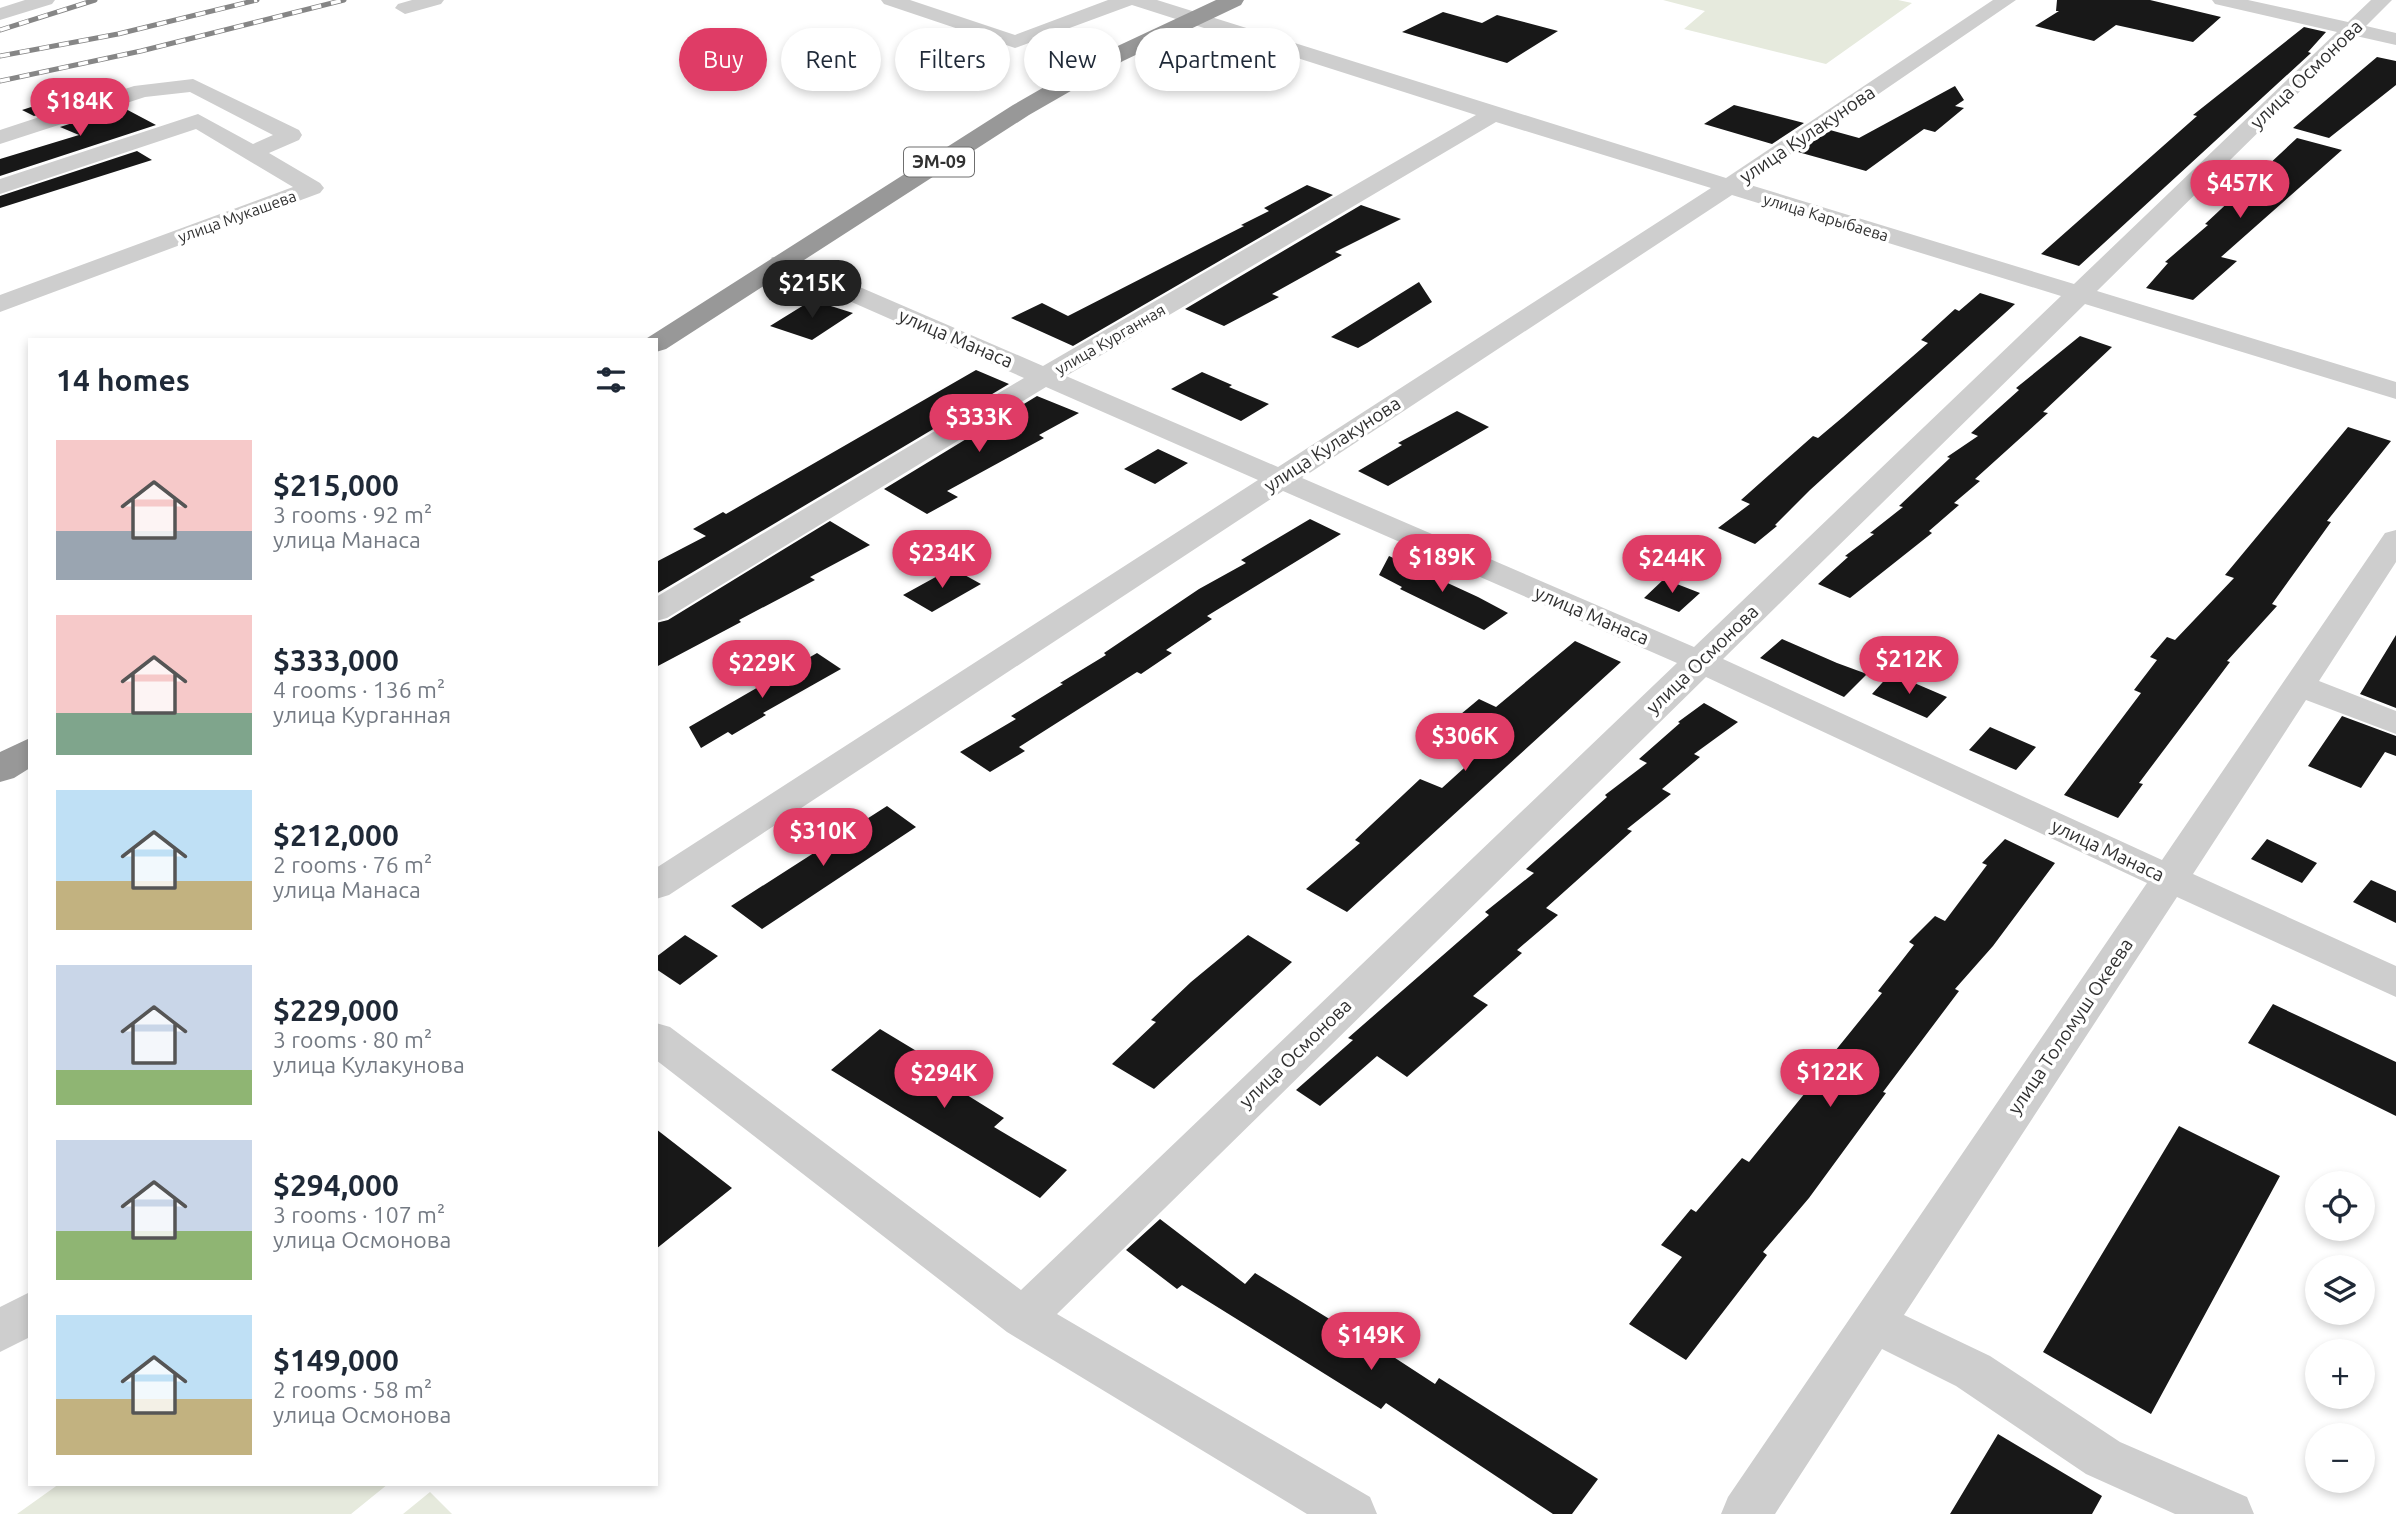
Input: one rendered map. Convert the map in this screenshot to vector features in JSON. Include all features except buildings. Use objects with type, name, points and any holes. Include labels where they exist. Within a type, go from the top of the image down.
[{"type":"highway","name":"ЭМ-09","points":[[658,342],[1021,110],[1115,56],[1233,0]]},
{"type":"street","points":[[0,14],[45,0]]},
{"type":"street","points":[[405,8],[434,0]]},
{"type":"street","points":[[891,0],[1015,41],[1126,0]]},
{"type":"street","name":"улица Карыбаева","points":[[1137,0],[1728,187],[2396,391]]},
{"type":"street","name":"улица Кулакунова","points":[[658,885],[1728,187],[2006,0]]},
{"type":"street","points":[[2222,0],[2396,39]]},
{"type":"street","name":"улица Осмонова","points":[[1023,1318],[2382,0]]},
{"type":"street","points":[[0,137],[142,91],[193,85],[290,135],[252,153]]},
{"type":"street","name":"улица Курганная","points":[[658,610],[1044,377],[1494,114]]},
{"type":"street","name":"улица Мукашева","points":[[0,187],[198,121],[312,188],[0,304]]},
{"type":"street","name":"улица Манаса","points":[[781,262],[1699,662],[2396,983]]},
{"type":"street","name":"улица Толомуш Океева","points":[[1746,1514],[2396,540]]},
{"type":"street","points":[[2299,685],[2396,723]]},
{"type":"street","points":[[658,1040],[1023,1318],[1352,1514]]},
{"type":"street","points":[[0,1332],[28,1313]]},
{"type":"street","points":[[1872,1322],[1973,1371],[2103,1458],[2229,1514]]},
{"type":"shaded area","points":[[1663,0],[1898,0],[1912,3],[1826,64],[1684,29],[1705,11]]},
{"type":"shaded area","points":[[56,1486],[386,1486],[351,1514],[17,1514]]},
{"type":"shaded area","points":[[430,1492],[452,1514],[403,1514]]},
{"type":"railway","points":[[0,30],[95,0]]},
{"type":"railway","points":[[0,56],[118,34],[257,0]]},
{"type":"railway","points":[[0,81],[141,51],[344,0]]}]
